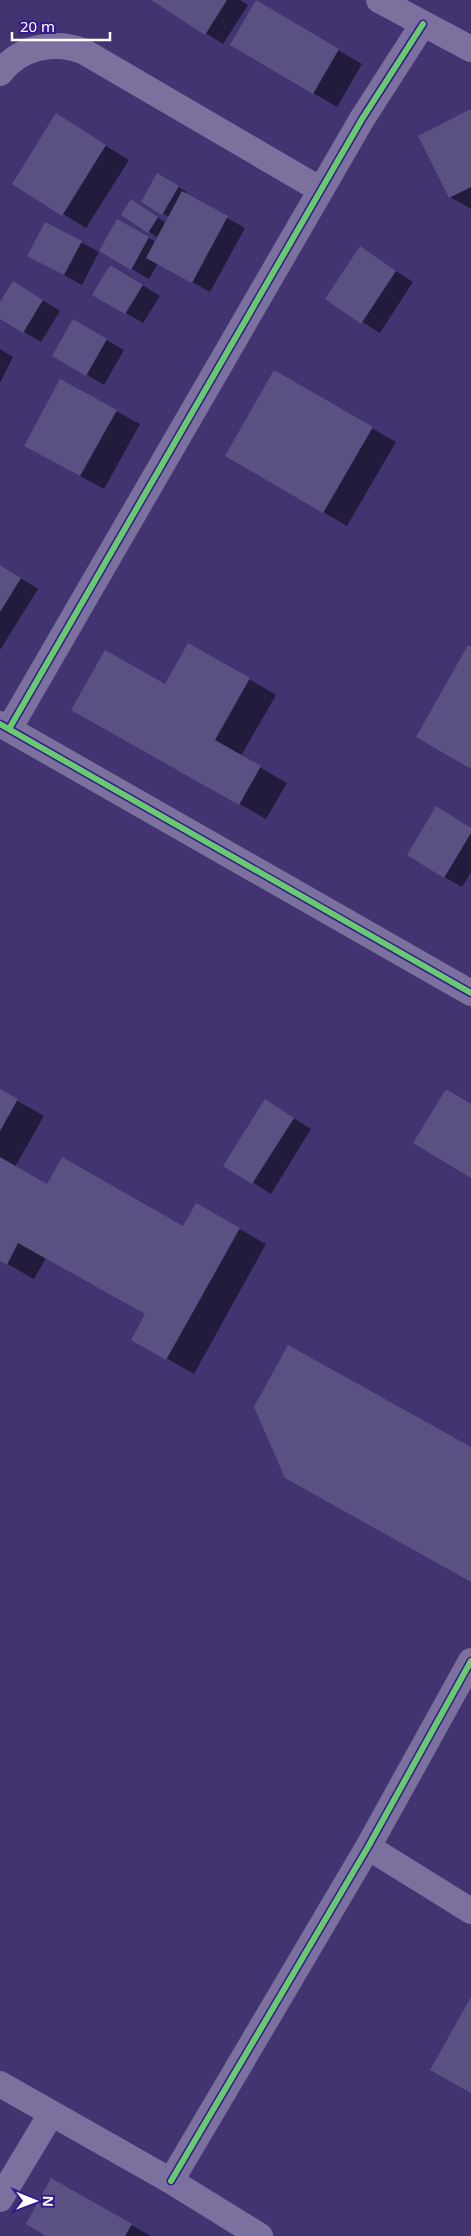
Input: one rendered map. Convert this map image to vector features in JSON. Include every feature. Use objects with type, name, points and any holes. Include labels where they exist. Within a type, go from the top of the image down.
[{"type":"street","points":[[379,0],[471,49]]},
{"type":"street","points":[[423,24],[362,119],[5,727],[471,992]]},
{"type":"street","points":[[0,73],[20,54],[32,50],[59,45],[83,51],[321,190]]},
{"type":"street","points":[[172,2181],[368,1847],[471,1661]]},
{"type":"street","points":[[368,1847],[471,1911]]},
{"type":"street","points":[[0,2084],[172,2181],[260,2236]]},
{"type":"street","points":[[0,2199],[51,2114]]},
{"type":"building","points":[[151,0],[227,0],[205,35]]},
{"type":"building","points":[[256,0],[339,49],[313,94],[230,45]]},
{"type":"building","points":[[471,109],[471,187],[449,198],[418,136]]},
{"type":"building","points":[[56,113],[106,145],[62,216],[12,184]]},
{"type":"building","points":[[157,173],[179,186],[162,215],[141,202]]},
{"type":"building","points":[[182,191],[228,216],[192,283],[146,258]]},
{"type":"building","points":[[131,199],[158,217],[148,233],[121,215]]},
{"type":"building","points":[[117,219],[149,237],[131,270],[99,251]]},
{"type":"building","points":[[45,222],[82,241],[64,275],[27,256]]},
{"type":"building","points":[[360,246],[396,271],[361,324],[325,299]]},
{"type":"building","points":[[110,265],[143,285],[125,314],[92,295]]},
{"type":"building","points":[[13,281],[43,300],[23,333],[0,319],[0,302]]},
{"type":"building","points":[[73,319],[107,339],[86,376],[52,356]]},
{"type":"building","points":[[274,370],[373,427],[323,513],[225,456]]},
{"type":"building","points":[[60,379],[117,410],[80,476],[24,446]]},
{"type":"building","points":[[0,565],[21,578],[0,612]]},
{"type":"building","points":[[188,643],[250,678],[215,740],[261,766],[239,805],[71,710],[105,650],[165,684]]},
{"type":"building","points":[[468,645],[471,647],[471,769],[416,737]]},
{"type":"building","points":[[436,806],[471,828],[471,833],[444,878],[407,855]]},
{"type":"building","points":[[0,1089],[18,1099],[0,1131]]},
{"type":"building","points":[[446,1089],[471,1104],[471,1178],[413,1143]]},
{"type":"building","points":[[265,1099],[294,1118],[252,1184],[223,1166]]},
{"type":"building","points":[[0,1157],[47,1184],[62,1157],[183,1226],[196,1203],[240,1228],[166,1360],[131,1340],[145,1314],[18,1243],[7,1265],[0,1261]]},
{"type":"building","points":[[288,1345],[471,1447],[471,1582],[285,1478],[254,1407]]},
{"type":"building","points":[[471,1997],[471,2093],[430,2070]]},
{"type":"building","points":[[51,2178],[132,2224],[125,2236],[46,2236],[26,2224]]},
{"type":"cycle path","points":[[9,729],[362,119],[423,24]]},
{"type":"cycle path","points":[[0,724],[471,993]]},
{"type":"cycle path","points":[[171,2181],[368,1847],[471,1661]]}]
